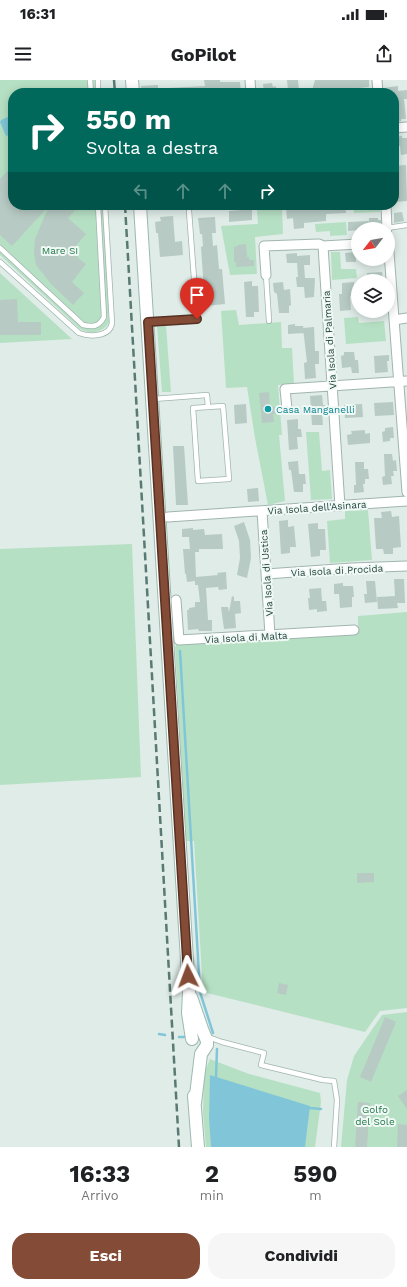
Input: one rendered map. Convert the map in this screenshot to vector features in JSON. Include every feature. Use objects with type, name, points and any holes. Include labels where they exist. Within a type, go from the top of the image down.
[{"type":"street","points":[[140,210],[189,992],[188,1013],[192,1042],[192,1067],[198,1147]]},
{"type":"street","points":[[386,210],[387,222]]},
{"type":"street","points":[[266,275],[264,246],[351,244]]},
{"type":"street","name":"Via Isola di Palmaria","points":[[323,246],[340,506]]},
{"type":"street","points":[[390,266],[394,320],[403,381],[407,492]]},
{"type":"street","points":[[394,320],[407,318]]},
{"type":"street","points":[[287,408],[285,389],[403,381]]},
{"type":"street","name":"Via Isola dell'Asinara","points":[[168,517],[407,501]]},
{"type":"street","name":"Via Isola di Ustica","points":[[262,511],[270,635]]},
{"type":"street","name":"Via Isola di Procida","points":[[266,574],[407,566]]},
{"type":"street","name":"Via Isola di Malta","points":[[176,600],[179,640],[354,630]]},
{"type":"street","points":[[189,992],[205,1043],[201,1054],[195,1103]]},
{"type":"street","points":[[192,1042],[197,1049],[205,1043]]},
{"type":"lane","points":[[0,248],[83,325],[99,325],[104,317],[98,210]]},
{"type":"lane","points":[[0,262],[79,333],[90,335],[106,333],[111,328],[112,323],[105,210]]},
{"type":"lane","points":[[148,322],[197,319],[189,211]]},
{"type":"lane","points":[[395,227],[407,225]]},
{"type":"lane","points":[[266,275],[269,320]]},
{"type":"lane","points":[[153,400],[207,396],[208,407]]},
{"type":"lane","points":[[223,406],[229,479],[198,481],[193,408],[208,407],[223,406]]},
{"type":"lane","points":[[205,1043],[222,1042]]},
{"type":"lane","points":[[205,1043],[222,1042],[264,1053],[261,1065],[323,1080],[334,1081],[337,1100],[334,1147]]},
{"type":"green space","name":"Mare SI","points":[[0,80],[95,80],[96,88],[8,88],[8,210],[103,210],[109,322],[104,328],[97,332],[88,332],[80,329],[0,255]]},
{"type":"green space","points":[[257,210],[282,210],[283,234],[255,237],[257,274],[230,275],[221,226],[258,224]]},
{"type":"green space","points":[[354,210],[380,210],[380,212],[354,213]]},
{"type":"green space","points":[[346,222],[347,235],[330,236],[330,231],[316,232],[315,224]]},
{"type":"green space","points":[[331,252],[340,252],[341,269],[356,269],[357,274],[351,274],[351,278],[332,280]]},
{"type":"green space","points":[[0,273],[72,339],[0,343]]},
{"type":"green space","points":[[236,310],[239,325],[281,322],[282,348],[292,348],[294,384],[278,385],[282,435],[279,435],[285,501],[268,505],[247,387],[226,388],[221,311]]},
{"type":"green space","points":[[344,318],[358,318],[359,323],[384,321],[386,341],[346,344]]},
{"type":"green space","points":[[166,326],[171,392],[162,392],[157,327]]},
{"type":"green space","points":[[306,432],[319,432],[322,471],[330,470],[332,499],[311,500]]},
{"type":"green space","points":[[368,510],[372,560],[330,563],[327,521],[345,519],[345,511]]},
{"type":"green space","points":[[132,544],[141,777],[0,785],[0,549]]},
{"type":"green space","points":[[407,612],[407,1008],[380,1011],[365,1032],[203,992],[194,841],[186,841],[175,647],[177,644],[358,633],[358,616]]},
{"type":"green space","name":"Golfo del Sole","points":[[407,1012],[407,1147],[341,1147],[347,1080],[354,1056],[382,1015]]},
{"type":"green space","points":[[210,1059],[249,1074],[320,1093],[321,1102],[315,1147],[206,1147],[203,1113],[204,1074]]},
{"type":"water","points":[[8,117],[8,135],[6,136],[0,122]]},
{"type":"water","points":[[210,1075],[310,1106],[305,1147],[211,1147],[209,1119]]},
{"type":"building","points":[[204,80],[220,80],[220,82],[240,82],[241,88],[168,88],[205,86]]},
{"type":"building","points":[[287,80],[298,80],[299,88],[288,88]]},
{"type":"building","points":[[315,80],[369,80],[369,87],[313,88]]},
{"type":"building","points":[[272,83],[273,87],[276,86],[276,88],[263,88],[263,84]]},
{"type":"building","points":[[158,85],[158,88],[141,88],[141,86]]},
{"type":"building","points":[[398,86],[398,88],[384,88]]},
{"type":"building","points":[[407,90],[407,99],[404,99],[406,119],[401,119],[401,121],[399,121],[399,91]]},
{"type":"building","points":[[399,136],[407,138],[407,154],[401,155]]},
{"type":"building","points":[[406,165],[407,201],[399,202],[399,166]]},
{"type":"building","points":[[8,170],[8,210],[45,210],[12,246],[0,235],[0,179]]},
{"type":"building","points":[[47,210],[75,210],[68,218],[86,234],[75,247],[78,258],[86,264],[72,282],[84,293],[73,305],[51,284],[36,265],[34,252],[35,239]]},
{"type":"building","points":[[252,210],[252,220],[229,222],[229,211]]},
{"type":"building","points":[[286,210],[346,210],[346,213],[326,214],[326,221],[304,223],[304,228],[294,229],[293,218],[287,219]]},
{"type":"building","points":[[402,212],[404,221],[395,223],[394,213]]},
{"type":"building","points":[[173,216],[175,242],[182,241],[183,255],[160,257],[158,233],[156,233],[155,222],[161,221],[160,217]]},
{"type":"building","points":[[215,217],[216,233],[212,233],[213,246],[217,245],[219,269],[222,269],[225,304],[205,306],[201,247],[203,246],[198,218]]},
{"type":"building","points":[[369,218],[378,218],[381,222],[351,222],[351,231],[348,231],[348,222],[369,221]]},
{"type":"building","points":[[246,244],[247,257],[249,257],[249,260],[254,260],[254,266],[236,267],[236,262],[234,262],[234,247]]},
{"type":"building","points":[[351,252],[351,262],[346,262],[345,253]]},
{"type":"building","points":[[297,253],[297,256],[310,255],[310,265],[304,265],[305,278],[315,278],[314,297],[305,298],[304,287],[297,287],[297,263],[287,263],[286,254]]},
{"type":"building","points":[[382,272],[382,274],[367,274]]},
{"type":"building","points":[[252,281],[252,286],[258,286],[259,312],[254,312],[254,317],[246,317],[244,282]]},
{"type":"building","points":[[283,282],[284,290],[290,289],[291,305],[289,306],[289,313],[279,313],[277,294],[274,292],[273,283]]},
{"type":"building","points":[[351,282],[351,310],[340,311],[339,294],[342,294],[342,283]]},
{"type":"building","points":[[17,299],[18,322],[41,322],[41,335],[0,335],[0,300]]},
{"type":"building","points":[[295,324],[295,326],[303,326],[304,333],[288,334],[288,325]]},
{"type":"building","points":[[314,327],[315,351],[319,351],[319,364],[315,364],[316,378],[305,379],[304,363],[307,362],[303,328]]},
{"type":"building","points":[[344,352],[354,352],[355,360],[358,360],[359,373],[352,373],[351,367],[342,368],[341,356],[344,355]]},
{"type":"building","points":[[389,355],[389,361],[387,361],[388,372],[375,373],[374,356]]},
{"type":"building","name":"Casa Manganelli","points":[[269,392],[270,407],[275,407],[276,414],[273,414],[274,422],[262,423],[259,393]]},
{"type":"building","points":[[322,395],[323,405],[325,405],[325,412],[322,412],[323,425],[312,425],[310,396]]},
{"type":"building","points":[[393,402],[394,415],[375,416],[374,403]]},
{"type":"building","points":[[246,404],[247,423],[235,424],[234,405]]},
{"type":"building","points":[[362,404],[363,417],[345,418],[344,405]]},
{"type":"building","points":[[298,419],[298,429],[301,429],[302,437],[297,437],[298,449],[289,450],[287,420]]},
{"type":"building","points":[[393,427],[394,438],[390,438],[390,441],[383,442],[382,432],[385,431],[385,428]]},
{"type":"building","points":[[365,430],[365,434],[370,433],[370,443],[348,445],[347,435],[352,434],[351,431]]},
{"type":"building","points":[[173,446],[184,446],[188,505],[176,505]]},
{"type":"building","points":[[384,454],[392,454],[393,461],[396,460],[397,471],[393,471],[394,476],[391,476],[392,484],[383,485],[382,477],[385,476]]},
{"type":"building","points":[[298,461],[299,474],[305,474],[306,484],[303,484],[303,492],[294,492],[291,470],[289,470],[288,462]]},
{"type":"building","points":[[355,462],[364,462],[364,469],[368,469],[369,479],[365,479],[365,484],[363,484],[364,492],[354,493],[354,485],[356,485]]},
{"type":"building","points":[[258,488],[259,501],[248,502],[247,489]]},
{"type":"building","points":[[391,511],[392,517],[399,516],[401,547],[393,548],[393,554],[384,554],[383,549],[376,549],[374,518],[382,518],[381,512]]},
{"type":"building","points":[[288,520],[288,527],[294,526],[296,547],[290,547],[290,553],[281,554],[279,521]]},
{"type":"building","points":[[244,522],[250,540],[251,558],[247,578],[237,575],[240,558],[239,541],[234,526]]},
{"type":"building","points":[[318,523],[318,529],[325,529],[326,550],[320,550],[320,556],[311,557],[308,524]]},
{"type":"building","points":[[193,528],[193,530],[204,529],[205,535],[222,534],[223,549],[199,549],[199,552],[195,552],[196,577],[218,575],[217,573],[226,572],[227,589],[219,590],[218,587],[206,588],[208,620],[212,620],[212,631],[199,631],[198,629],[188,630],[187,610],[195,607],[195,602],[200,602],[198,585],[195,585],[195,581],[187,582],[185,574],[183,549],[190,549],[189,537],[182,537],[182,529]]},
{"type":"building","points":[[394,579],[404,579],[405,603],[397,603],[398,608],[378,609],[377,597],[395,596]]},
{"type":"building","points":[[366,581],[375,581],[377,602],[365,603],[364,594],[367,594]]},
{"type":"building","points":[[343,583],[343,586],[353,586],[354,597],[352,597],[352,607],[340,608],[339,594],[334,594],[334,584]]},
{"type":"building","points":[[321,588],[322,601],[326,601],[327,611],[317,612],[317,609],[309,610],[309,589]]},
{"type":"building","points":[[232,596],[234,597],[234,601],[240,601],[241,613],[235,614],[236,628],[224,629],[221,607],[228,607],[229,612]]},
{"type":"building","points":[[357,873],[374,873],[374,882],[357,883]]},
{"type":"building","points":[[279,983],[288,985],[286,995],[277,993]]},
{"type":"building","points":[[385,1017],[396,1022],[371,1082],[360,1077]]},
{"type":"building","points":[[407,1090],[407,1109],[398,1096]]},
{"type":"building","points":[[358,1102],[370,1103],[367,1147],[356,1147],[355,1145]]},
{"type":"building","points":[[398,1124],[407,1125],[407,1147],[397,1147]]},
{"type":"waterway","points":[[180,651],[200,992],[213,1033]]},
{"type":"waterway","points":[[159,1034],[165,1035]]},
{"type":"waterway","points":[[179,1037],[184,1037]]},
{"type":"waterway","points":[[216,1077],[217,1049]]},
{"type":"waterway","points":[[310,1108],[321,1109]]},
{"type":"railway","points":[[114,80],[115,88]]},
{"type":"railway","points":[[125,210],[179,1147]]},
{"type":"place","name":"Casa Manganelli","points":[[268,409]]},
{"type":"route","points":[[188,976],[148,322],[197,319]]}]
